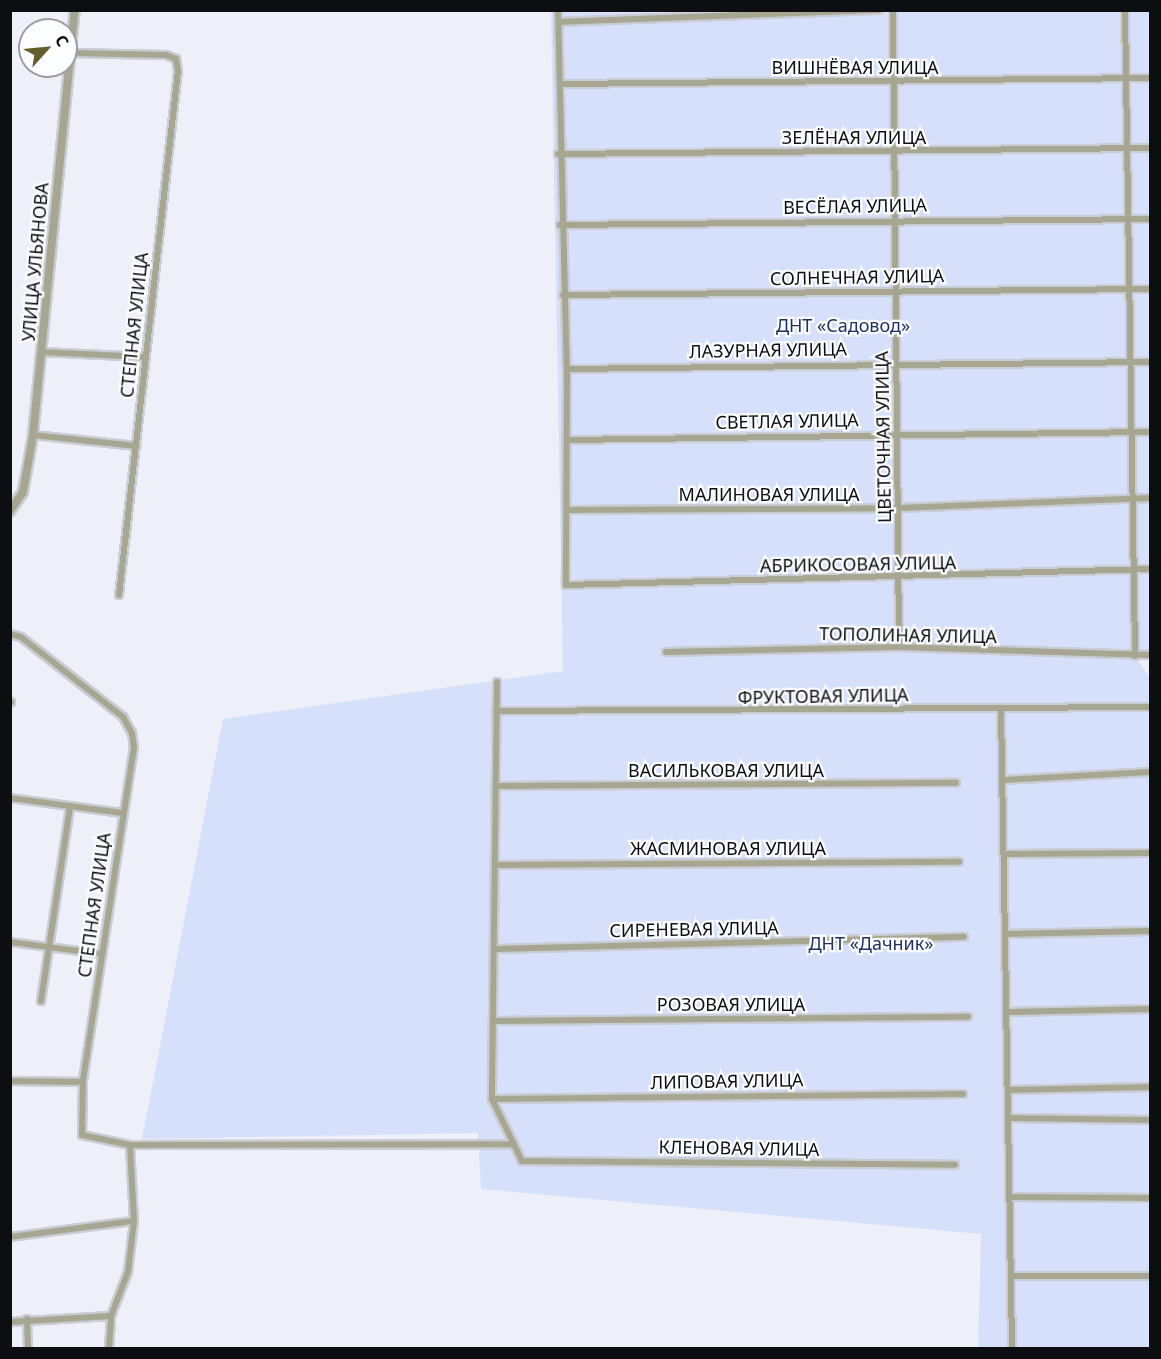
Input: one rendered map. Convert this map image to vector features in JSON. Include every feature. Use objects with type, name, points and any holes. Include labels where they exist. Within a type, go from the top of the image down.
[{"type":"street","points":[[558,10],[560,22],[558,154],[567,369],[567,510]]},
{"type":"street","points":[[560,22],[879,10]]},
{"type":"street","name":"ЦВЕТОЧНАЯ УЛИЦА","points":[[893,10],[899,647]]},
{"type":"street","points":[[1125,10],[1124,80],[1130,289],[1128,362],[1131,570],[1135,656]]},
{"type":"street","name":"СТЕПНАЯ УЛИЦА","points":[[78,53],[166,55],[176,59],[119,595]]},
{"type":"street","name":"УЛИЦА УЛЬЯНОВА","points":[[10,512],[23,492],[33,435],[69,78]]},
{"type":"street","name":"ВИШНЁВАЯ УЛИЦА","points":[[560,84],[1150,78]]},
{"type":"street","name":"ЗЕЛЁНАЯ УЛИЦА","points":[[558,154],[1150,148]]},
{"type":"street","name":"ВЕСЁЛАЯ УЛИЦА","points":[[560,225],[1150,219]]},
{"type":"street","name":"СОЛНЕЧНАЯ УЛИЦА","points":[[563,295],[1150,289]]},
{"type":"street","points":[[41,351],[145,357]]},
{"type":"street","name":"ЛАЗУРНАЯ УЛИЦА","points":[[567,369],[897,363],[1150,362]]},
{"type":"street","name":"СВЕТЛАЯ УЛИЦА","points":[[567,440],[1150,432]]},
{"type":"street","points":[[33,435],[136,447]]},
{"type":"street","name":"МАЛИНОВАЯ УЛИЦА","points":[[567,510],[899,508],[1150,498]]},
{"type":"street","name":"АБРИКОСОВАЯ УЛИЦА","points":[[567,510],[566,585],[900,579],[1150,569]]},
{"type":"street","name":"СТЕПНАЯ УЛИЦА","points":[[10,634],[21,637],[123,717],[132,733],[123,813],[83,1082],[82,1135],[130,1145]]},
{"type":"street","name":"ТОПОЛИНАЯ УЛИЦА","points":[[666,652],[899,647],[1150,655]]},
{"type":"street","points":[[109,1348],[111,1316],[128,1272],[134,1221],[130,1145],[514,1144],[492,1099],[496,949],[497,682]]},
{"type":"street","name":"ФРУКТОВАЯ УЛИЦА","points":[[496,711],[1150,707]]},
{"type":"street","points":[[1002,709],[1012,1348]]},
{"type":"street","points":[[1002,780],[1150,772]]},
{"type":"street","name":"ВАСИЛЬКОВАЯ УЛИЦА","points":[[497,786],[956,783]]},
{"type":"street","points":[[10,798],[123,813]]},
{"type":"street","points":[[41,1001],[70,806]]},
{"type":"street","points":[[1005,854],[1150,853]]},
{"type":"street","name":"ЖАСМИНОВАЯ УЛИЦА","points":[[497,865],[959,862]]},
{"type":"street","points":[[1005,934],[1150,931]]},
{"type":"street","name":"СИРЕНЕВАЯ УЛИЦА","points":[[496,949],[964,937]]},
{"type":"street","points":[[10,942],[50,945],[102,954]]},
{"type":"street","points":[[1008,1012],[1150,1009]]},
{"type":"street","name":"РОЗОВАЯ УЛИЦА","points":[[495,1021],[968,1017]]},
{"type":"street","points":[[10,1081],[83,1082]]},
{"type":"street","points":[[1008,1090],[1150,1087]]},
{"type":"street","name":"ЛИПОВАЯ УЛИЦА","points":[[492,1099],[963,1094]]},
{"type":"street","points":[[1008,1118],[1150,1120]]},
{"type":"street","name":"КЛЕНОВАЯ УЛИЦА","points":[[514,1144],[522,1161],[955,1165]]},
{"type":"street","points":[[1011,1197],[1150,1198]]},
{"type":"street","points":[[10,1237],[134,1221]]},
{"type":"street","points":[[1012,1276],[1150,1276]]},
{"type":"street","points":[[10,1322],[27,1319],[111,1316]]},
{"type":"street","points":[[27,1319],[28,1348]]},
{"type":"green space","points":[[551,11],[1150,11],[1150,656],[1135,656],[1150,678],[1150,1348],[978,1348],[981,1234],[481,1189],[478,1133],[142,1139],[223,719],[563,671]]},
{"type":"park label","name":"ДНТ «Садовод»","points":[[843,325]]},
{"type":"park label","name":"ДНТ «Дачник»","points":[[871,943]]}]
